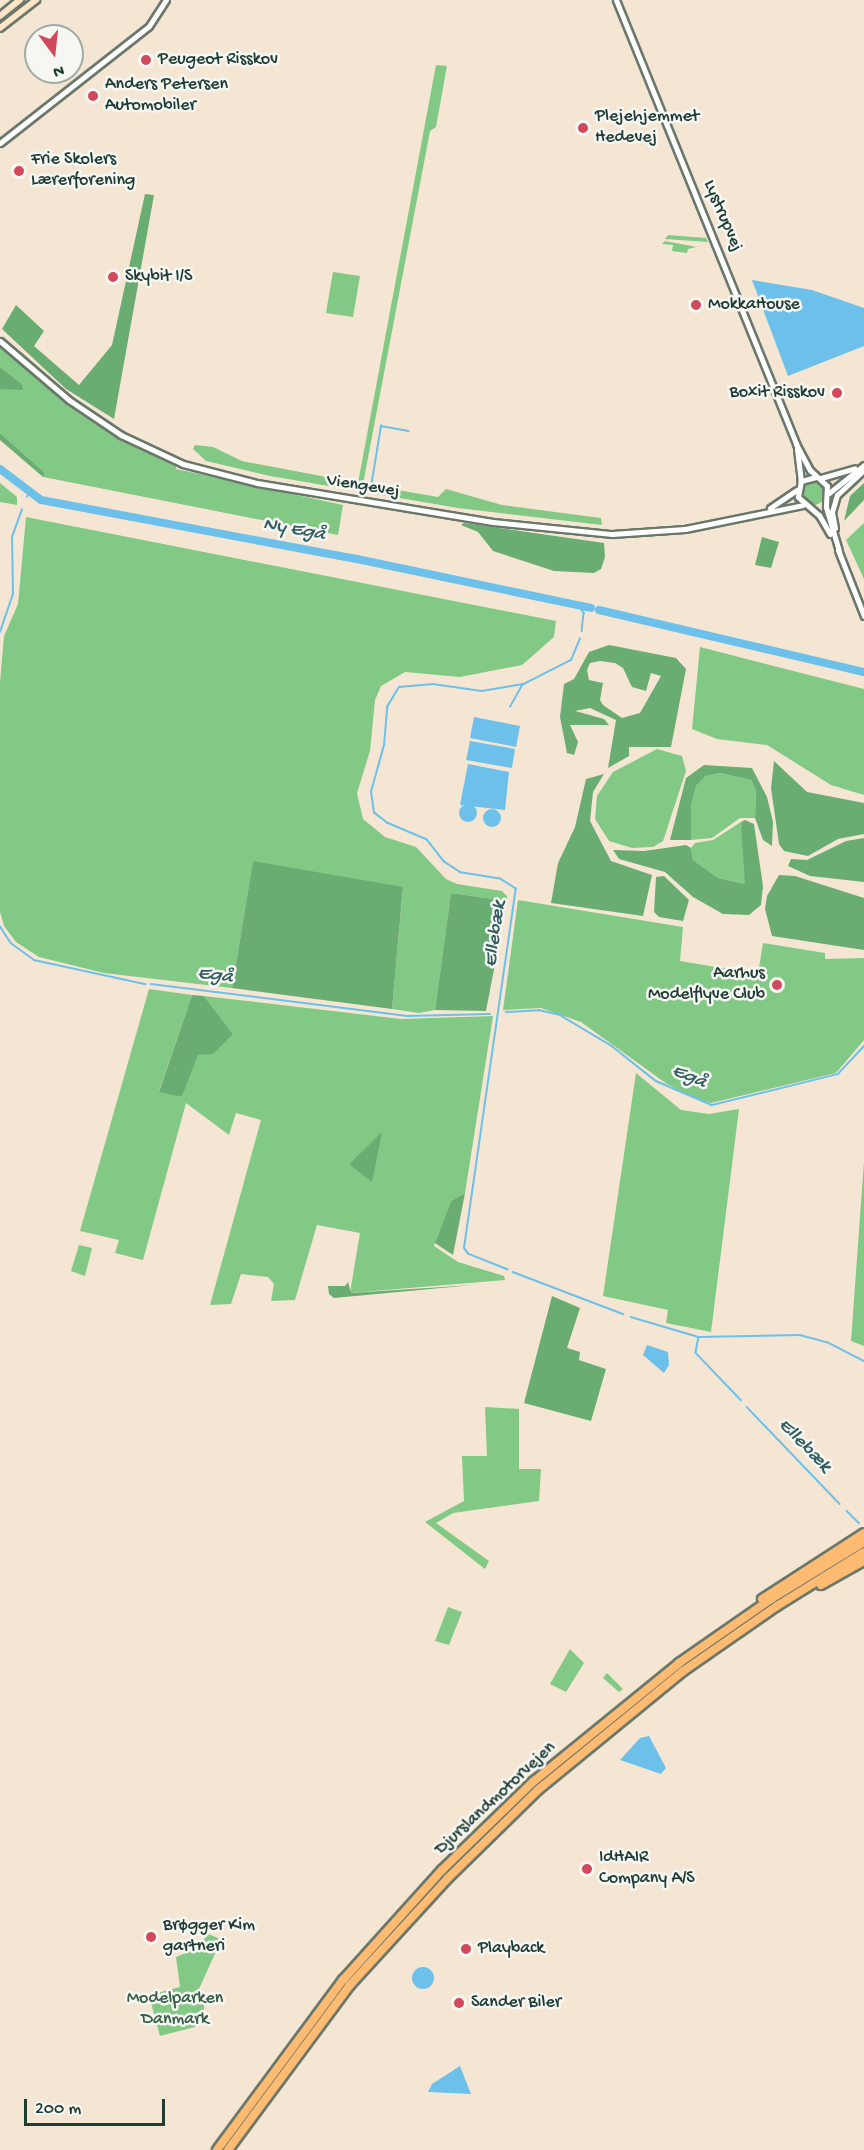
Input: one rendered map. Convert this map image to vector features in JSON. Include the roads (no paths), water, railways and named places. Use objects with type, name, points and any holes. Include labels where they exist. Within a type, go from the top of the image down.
[{"type":"highway","points":[[636,1695],[719,1629],[864,1533]]},
{"type":"highway","name":"Djurslandmotorvejen","points":[[217,2150],[294,2041],[392,1924],[534,1781],[636,1695],[732,1625],[864,1542]]},
{"type":"highway","name":"Djurslandmotorvejen","points":[[228,2150],[350,1986],[448,1878],[596,1740],[721,1644],[864,1552]]},
{"type":"highway","points":[[721,1644],[864,1561]]},
{"type":"main road","points":[[0,16],[20,0]]},
{"type":"main road","points":[[0,28],[36,0]]},
{"type":"street","points":[[0,143],[149,26],[166,0]]},
{"type":"street","name":"Lystrupvej","points":[[616,0],[796,444],[818,477]]},
{"type":"street","name":"Viengevej","points":[[0,341],[69,400],[121,435],[183,464],[257,483],[493,522],[604,533],[685,529],[760,512],[806,506]]},
{"type":"street","name":"Lystrupvej","points":[[796,444],[800,483]]},
{"type":"street","points":[[839,551],[823,520],[806,506],[797,489],[800,483],[864,466]]},
{"type":"street","points":[[806,506],[818,507],[838,483],[864,466]]},
{"type":"street","points":[[837,544],[832,512],[835,498],[843,486],[864,466]]},
{"type":"street","points":[[818,477],[827,497],[839,551],[864,616]]},
{"type":"street","name":"Viengevej","points":[[760,512],[797,489]]},
{"type":"water","points":[[752,280],[812,290],[864,308],[864,346],[788,376]]},
{"type":"water","points":[[474,717],[520,726],[516,747],[470,738]]},
{"type":"water","points":[[470,741],[515,749],[512,768],[466,760]]},
{"type":"water","points":[[468,764],[509,772],[505,810],[460,805]]},
{"type":"water","points":[[468,804],[474,807],[477,813],[474,819],[468,822],[462,819],[459,813],[462,807]]},
{"type":"water","points":[[492,809],[498,812],[501,818],[498,824],[492,827],[486,824],[483,818],[486,812]]},
{"type":"water","points":[[647,1345],[668,1352],[669,1365],[664,1373],[643,1355]]},
{"type":"water","points":[[649,1736],[666,1768],[661,1774],[620,1760],[640,1738]]},
{"type":"water","points":[[423,1967],[431,1970],[434,1978],[431,1986],[423,1989],[415,1986],[412,1978],[415,1970]]},
{"type":"water","points":[[460,2066],[471,2094],[428,2092],[432,2084]]},
{"type":"waterway","points":[[371,487],[381,426],[409,431]]},
{"type":"waterway","name":"Ny Egå","points":[[0,469],[41,500],[357,559],[591,608]]},
{"type":"waterway","name":"Ny Egå","points":[[27,497],[29,493]]},
{"type":"waterway","name":"Egå","points":[[0,632],[13,594],[12,537],[22,510]]},
{"type":"waterway","points":[[579,606],[584,613],[582,631]]},
{"type":"waterway","name":"Egå","points":[[599,610],[864,672]]},
{"type":"waterway","name":"Ellebæk","points":[[508,1270],[468,1254],[464,1248],[516,889],[500,879],[461,873],[444,862],[427,840],[387,823],[374,813],[371,792],[384,745],[387,707],[399,687],[433,684],[482,691],[524,684],[571,660],[580,639]]},
{"type":"waterway","points":[[510,707],[523,684]]},
{"type":"waterway","name":"Egå","points":[[0,926],[11,943],[34,960],[145,984]]},
{"type":"waterway","name":"Egå","points":[[151,984],[407,1016],[490,1014]]},
{"type":"waterway","name":"Egå","points":[[506,1012],[539,1010],[560,1015],[612,1046],[656,1081],[712,1105],[838,1074],[864,1046]]},
{"type":"waterway","name":"Ellebæk","points":[[513,1272],[623,1314]]},
{"type":"waterway","name":"Ellebæk","points":[[631,1317],[699,1337],[696,1353],[741,1400]]},
{"type":"waterway","points":[[699,1337],[800,1335],[827,1342],[864,1361]]},
{"type":"waterway","name":"Ellebæk","points":[[747,1407],[840,1504]]},
{"type":"waterway","points":[[847,1511],[859,1523]]},
{"type":"place","name":"Peugeot Risskov","points":[[146,60]]},
{"type":"place","name":"Anders Petersen Automobiler","points":[[93,96]]},
{"type":"place","name":"Plejehjemmet Hedevej","points":[[583,128]]},
{"type":"place","name":"Frie Skolers Lærerforening","points":[[19,171]]},
{"type":"place","name":"Skybit I/S","points":[[113,277]]},
{"type":"place","name":"MokkaHouse","points":[[696,305]]},
{"type":"place","name":"Boxit Risskov","points":[[837,393]]},
{"type":"place","name":"Aarhus Modelflyve Club","points":[[777,985]]},
{"type":"place","name":"IdHAIR Company A/S","points":[[587,1869]]},
{"type":"place","name":"Brøgger Kim gartneri","points":[[151,1937]]},
{"type":"place","name":"Playback","points":[[466,1949]]},
{"type":"place","name":"Sander Biler","points":[[459,2003]]},
{"type":"park label","name":"Modelparken Danmark","points":[[175,2010]]}]
